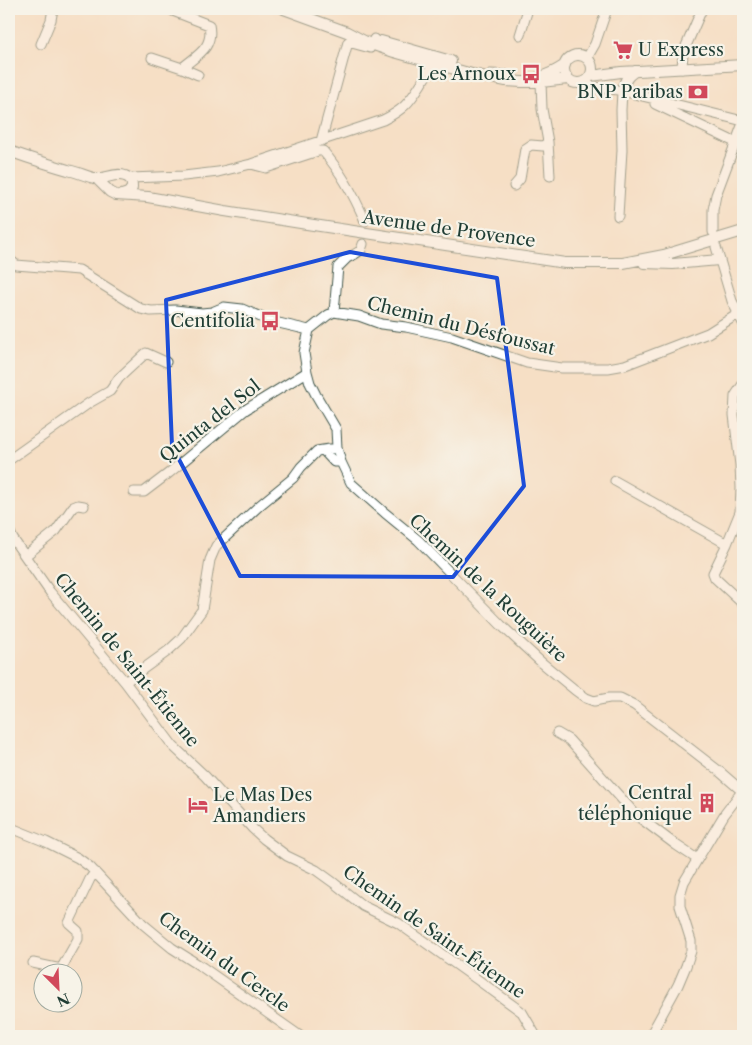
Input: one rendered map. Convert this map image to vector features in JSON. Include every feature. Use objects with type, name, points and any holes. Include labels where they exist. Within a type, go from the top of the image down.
[{"type":"main road","points":[[284,9],[373,42],[394,52],[472,74],[497,79],[514,82],[568,79],[575,83],[580,83],[584,82],[590,67]]},
{"type":"main road","points":[[373,42],[395,45],[508,76],[546,76],[565,65]]},
{"type":"main road","points":[[395,45],[401,50],[422,56],[428,61]]},
{"type":"main road","points":[[568,79],[564,70],[565,65],[567,60],[577,55],[582,56],[590,67],[602,75],[613,72],[743,65]]},
{"type":"main road","points":[[629,93],[624,84],[628,76],[635,71]]},
{"type":"main road","points":[[9,151],[96,178],[116,174],[123,175],[133,182],[128,193],[116,195],[110,192],[96,178]]},
{"type":"main road","points":[[106,188],[108,177]]},
{"type":"main road","name":"Avenue de Provence","points":[[133,182],[148,197]]},
{"type":"main road","name":"Avenue de Provence","points":[[122,195],[148,197],[280,220],[565,263],[623,263],[664,255],[743,231]]},
{"type":"main road","points":[[623,263],[673,264],[719,260]]},
{"type":"street","points":[[41,44],[51,20],[53,9]]},
{"type":"street","points":[[173,9],[172,11],[209,25],[211,32],[210,41],[206,48],[182,68]]},
{"type":"street","points":[[520,35],[528,9]]},
{"type":"street","points":[[601,87],[593,81],[590,67],[595,44],[607,9]]},
{"type":"street","points":[[682,69],[683,53],[702,9]]},
{"type":"street","points":[[322,141],[348,42],[370,48],[373,42]]},
{"type":"street","points":[[152,58],[198,75]]},
{"type":"street","points":[[133,182],[218,172],[251,164],[383,120],[396,114],[414,96],[430,70],[428,61],[435,59],[492,74],[508,76]]},
{"type":"street","points":[[540,82],[542,109],[548,142],[550,176]]},
{"type":"street","points":[[580,83],[629,93],[676,109],[743,122],[740,144],[716,195],[713,210],[713,232]]},
{"type":"street","points":[[618,216],[622,150],[621,110],[629,93]]},
{"type":"street","points":[[676,109],[740,144]]},
{"type":"street","points":[[514,186],[520,179],[525,149],[531,145],[542,146],[548,142]]},
{"type":"street","points":[[251,164],[266,168],[318,151],[323,152],[342,175],[365,221]]},
{"type":"street","points":[[9,259],[16,265],[80,270],[141,309],[151,312],[175,310],[202,313],[224,308],[242,309],[270,321],[310,330],[334,312],[338,267],[347,258],[361,250],[363,244]]},
{"type":"street","points":[[716,247],[732,301],[743,323]]},
{"type":"street","name":"Chemin du Désfoussat","points":[[334,312],[359,316],[381,324],[406,327],[452,337],[526,363],[562,368],[608,368],[625,365],[708,333],[738,314]]},
{"type":"street","name":"Chemin de la Rouguière","points":[[310,330],[304,353],[307,372],[316,395],[336,429],[337,448],[351,483],[385,514],[418,540],[501,625],[569,685],[594,702],[609,698],[620,698],[634,705],[742,790]]},
{"type":"street","points":[[9,460],[89,403],[110,391],[119,378],[146,353],[166,362]]},
{"type":"street","name":"Quinta del Sol","points":[[134,492],[144,492],[170,473],[245,410],[307,372]]},
{"type":"street","points":[[743,384],[735,396],[734,415],[740,465],[742,513],[713,573],[715,578],[743,604]]},
{"type":"street","points":[[125,682],[168,651],[181,639],[202,610],[210,560],[216,546],[260,505],[293,478],[317,451],[337,448]]},
{"type":"street","points":[[323,450],[334,462],[341,462]]},
{"type":"street","points":[[615,481],[727,544]]},
{"type":"street","points":[[25,556],[56,531],[73,507],[78,505],[84,506]]},
{"type":"street","name":"Chemin de Saint-Étienne","points":[[9,530],[12,539],[50,592],[125,682],[173,746],[205,776],[240,816],[264,839],[287,856],[316,870],[362,906],[398,923],[522,1012],[536,1036]]},
{"type":"street","points":[[557,733],[570,740],[636,814],[676,846],[697,859]]},
{"type":"street","points":[[650,1036],[678,985],[691,951],[691,941],[680,906],[680,895],[684,882],[724,815],[742,790]]},
{"type":"street","name":"Chemin du Cercle","points":[[9,827],[78,858],[95,872],[143,924],[172,948],[300,1036]]},
{"type":"street","points":[[65,962],[78,939],[78,932],[69,923],[95,872]]},
{"type":"highlighted area","points":[[350,252],[497,278],[524,486],[453,577],[240,576],[172,446],[166,300]]},
{"type":"place","name":"U Express","points":[[623,50]]},
{"type":"place","name":"Les Arnoux","points":[[531,74]]},
{"type":"place","name":"BNP Paribas","points":[[698,92]]},
{"type":"place","name":"Centifolia","points":[[270,321]]},
{"type":"place","name":"Central téléphonique","points":[[707,803]]},
{"type":"place","name":"Le Mas Des Amandiers","points":[[198,805]]}]
